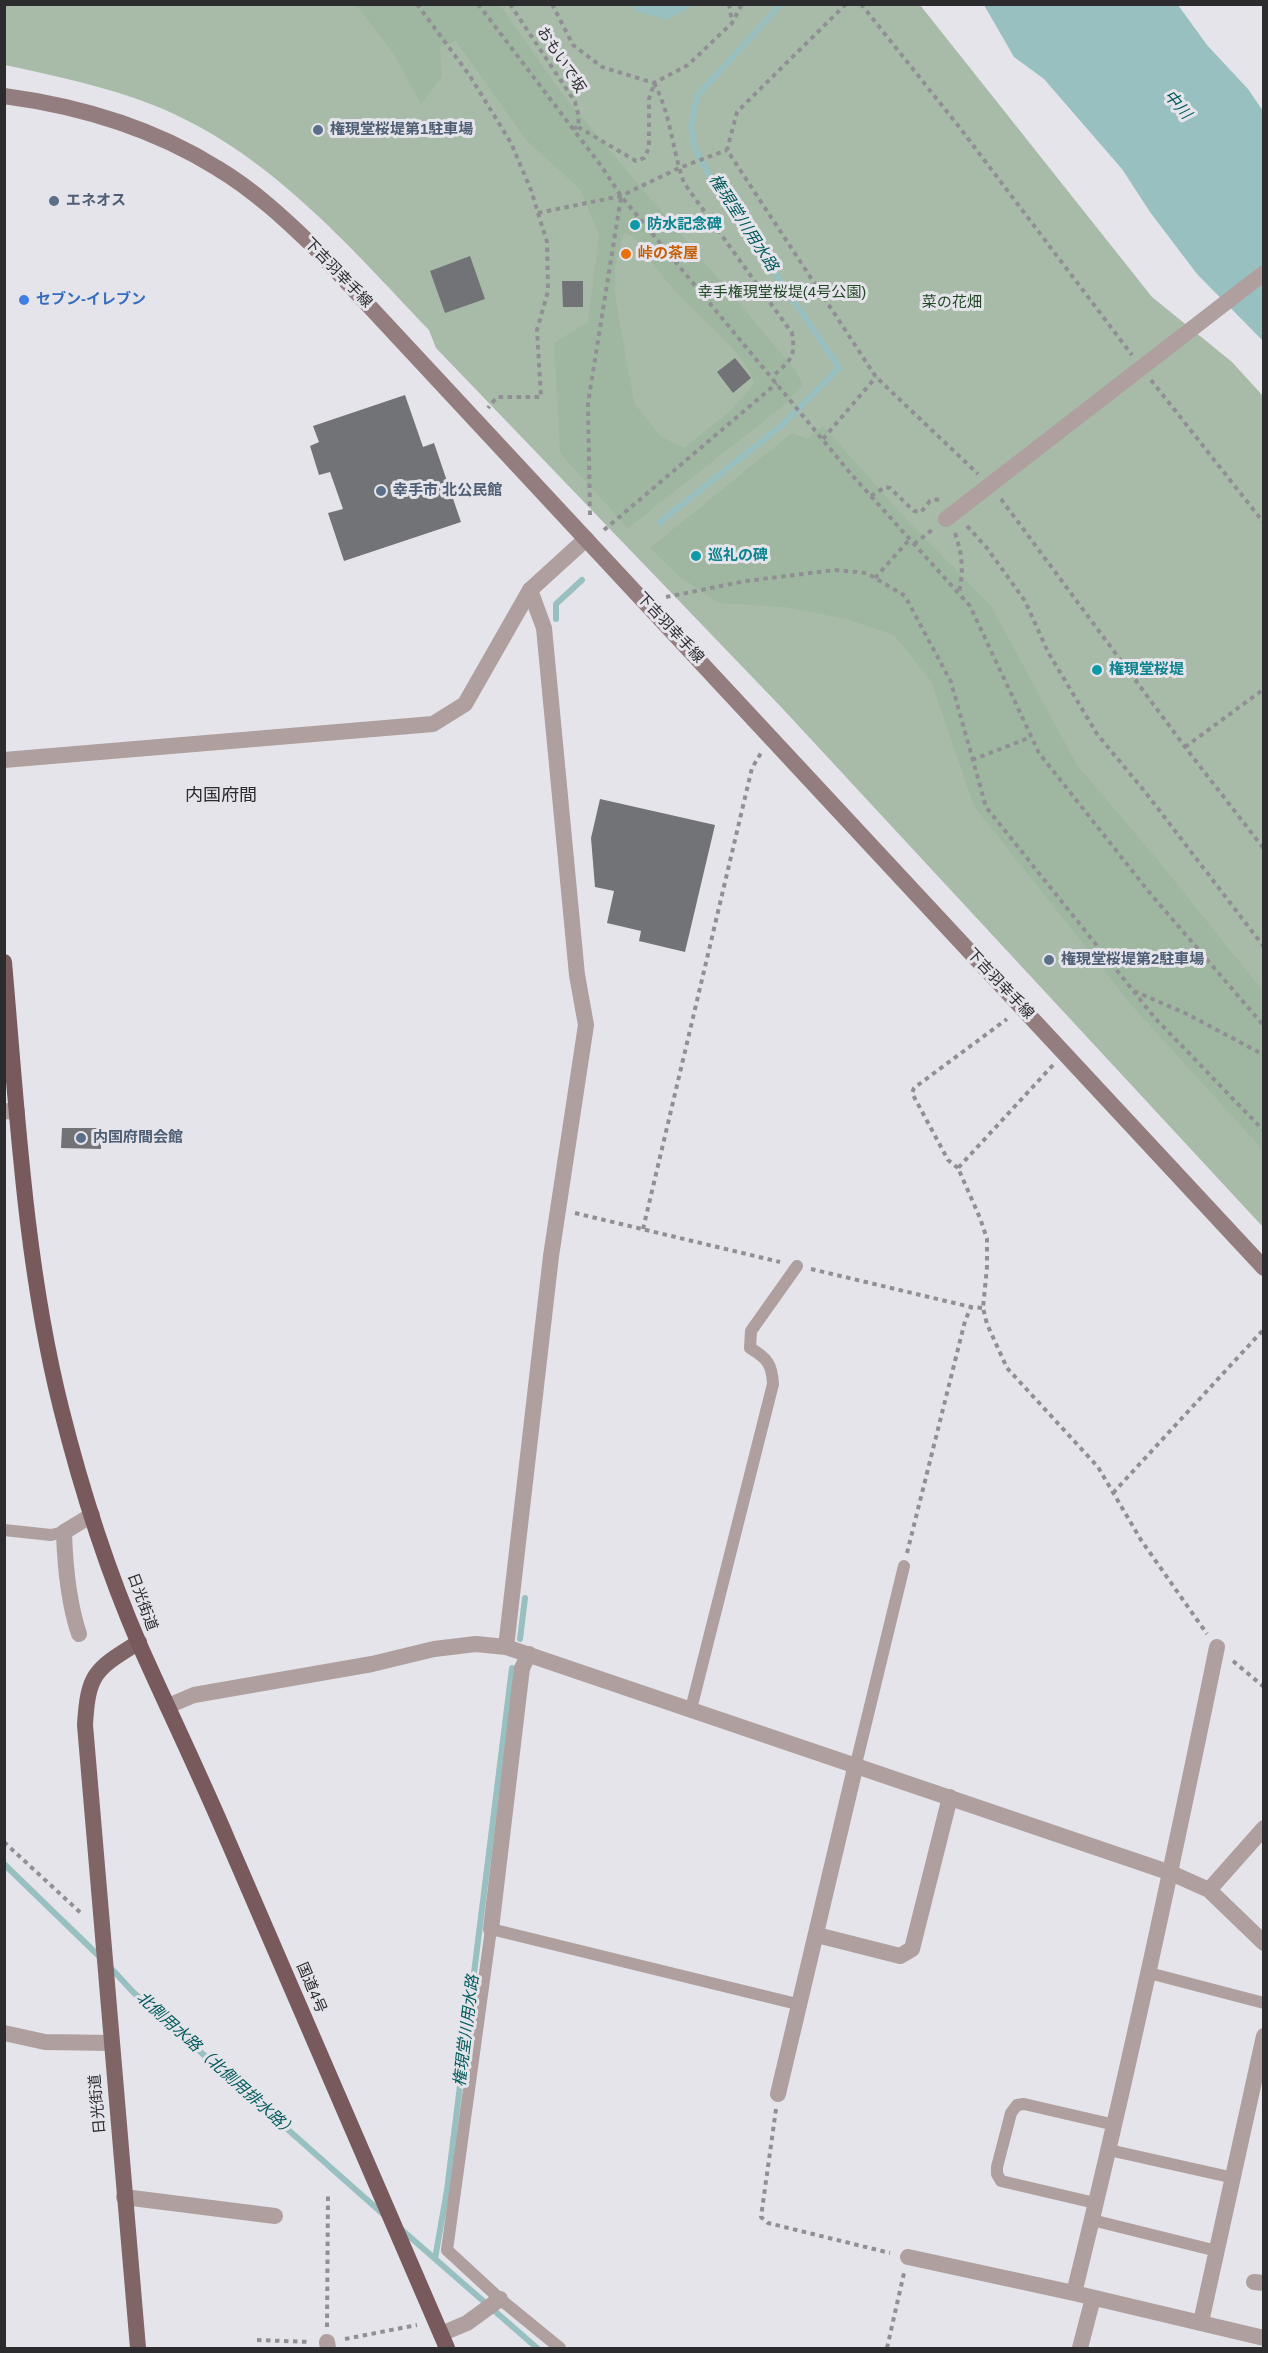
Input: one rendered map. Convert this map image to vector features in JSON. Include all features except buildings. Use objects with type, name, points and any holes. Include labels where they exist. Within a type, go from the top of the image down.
[{"type":"highway","name":"日光街道","points":[[4,962],[11,1111],[51,1366],[92,1515],[139,1642]]},
{"type":"highway","name":"国道4号","points":[[139,1642],[444,2341]]},
{"type":"main road","name":"下吉羽幸手線","points":[[4,96],[67,106],[160,137],[217,168],[251,192],[317,249],[1263,1268]]},
{"type":"main road","name":"日光街道","points":[[138,2349],[85,1725],[86,1701],[91,1682],[110,1660],[139,1642]]},
{"type":"street","points":[[950,516],[1263,273]]},
{"type":"street","points":[[4,760],[434,724],[465,704],[530,590],[586,539]]},
{"type":"street","points":[[506,1647],[558,1209],[586,1025],[577,975],[544,628],[530,590]]},
{"type":"street","points":[[79,1634],[70,1600],[63,1532],[92,1515]]},
{"type":"street","points":[[168,1706],[194,1695],[372,1664],[434,1649],[476,1644],[506,1647],[856,1764],[1171,1873],[1209,1890],[1263,1943]]},
{"type":"street","points":[[1074,2293],[1115,2125],[1171,1873],[1216,1647]]},
{"type":"street","points":[[491,1929],[522,1668],[529,1654]]},
{"type":"street","points":[[778,2094],[801,2005],[856,1764]]},
{"type":"street","points":[[817,1935],[900,1956],[912,1949],[951,1797]]},
{"type":"street","points":[[1209,1890],[1263,1828]]},
{"type":"street","points":[[4,2034],[45,2042],[111,2043]]},
{"type":"street","points":[[1201,2322],[1263,2036]]},
{"type":"street","points":[[124,2197],[275,2216]]},
{"type":"street","points":[[908,2258],[1074,2293],[1263,2338]]},
{"type":"street","points":[[1080,2349],[1093,2298]]},
{"type":"street","points":[[444,2341],[466,2322],[500,2299]]},
{"type":"lane","points":[[691,1709],[774,1384],[772,1369],[763,1356],[750,1348],[751,1332],[797,1266]]},
{"type":"lane","points":[[4,1530],[51,1535],[63,1532]]},
{"type":"lane","points":[[856,1764],[904,1566]]},
{"type":"lane","points":[[560,2349],[500,2299],[447,2250],[491,1929],[801,2005]]},
{"type":"lane","points":[[1149,1973],[1263,2003]]},
{"type":"lane","points":[[1115,2125],[1024,2104],[1017,2105],[1011,2113],[997,2167],[1000,2181],[1217,2251]]},
{"type":"lane","points":[[1109,2150],[1234,2178]]},
{"type":"path","points":[[417,4],[470,76],[510,143],[531,190],[547,242],[548,291],[537,330],[541,397],[497,397],[488,408]]},
{"type":"path","points":[[478,4],[621,196],[812,427],[909,540],[970,606],[1039,753],[1149,892],[1263,1026]]},
{"type":"path","name":"おもいで坂","points":[[510,4],[575,102],[579,117],[578,127]]},
{"type":"path","points":[[552,4],[573,45],[602,67],[654,83],[664,100],[684,183],[792,333],[795,351],[792,358],[772,377]]},
{"type":"path","points":[[729,4],[732,23]]},
{"type":"path","points":[[572,129],[578,127],[636,161],[644,158],[649,148],[649,99],[654,83],[688,64],[732,23],[742,4]]},
{"type":"path","points":[[846,4],[737,112],[727,150],[876,377],[990,485],[1263,849]]},
{"type":"path","points":[[861,4],[960,128],[1263,524]]},
{"type":"path","points":[[538,213],[621,196],[681,167],[727,150]]},
{"type":"path","points":[[590,515],[588,403],[621,196]]},
{"type":"path","points":[[823,439],[876,377]]},
{"type":"path","points":[[604,530],[777,383]]},
{"type":"path","points":[[871,496],[885,487],[890,488],[914,512],[921,512],[930,501],[940,499],[950,516],[961,549],[963,576],[958,593]]},
{"type":"path","points":[[914,544],[950,516]]},
{"type":"path","points":[[950,516],[987,548],[1025,601],[1048,652],[1097,734],[1146,793],[1263,947]]},
{"type":"path","points":[[875,578],[909,540]]},
{"type":"path","points":[[666,597],[746,581],[835,570],[867,573],[905,596],[951,682],[986,807],[1155,1018],[1263,1131]]},
{"type":"path","points":[[1185,747],[1263,689]]},
{"type":"path","points":[[972,760],[1031,737]]},
{"type":"path","points":[[643,1229],[752,768],[773,739]]},
{"type":"path","points":[[1134,991],[1187,1014],[1263,1055]]},
{"type":"path","points":[[1023,1009],[914,1088],[912,1093],[948,1160],[958,1168],[987,1239],[983,1308],[987,1324],[1007,1368],[1098,1467],[1141,1540],[1216,1647],[1263,1688]]},
{"type":"path","points":[[958,1168],[1064,1053]]},
{"type":"path","points":[[558,1209],[983,1308]]},
{"type":"path","points":[[904,1566],[965,1321],[971,1307]]},
{"type":"path","points":[[1113,1493],[1263,1329]]},
{"type":"path","points":[[4,1842],[76,1911],[90,1917]]},
{"type":"path","points":[[778,2094],[761,2217],[768,2223],[908,2258],[887,2349]]},
{"type":"path","points":[[327,2345],[328,2192]]},
{"type":"green space","name":"幸手権現堂桜堤(4号公園)","points":[[5,5],[920,5],[1152,297],[1232,362],[1263,396],[1263,1227],[782,708],[436,348],[429,330],[336,233],[269,173],[233,147],[194,124],[153,105],[117,92],[5,65]]},
{"type":"green space","points":[[356,5],[500,5],[563,95],[797,372],[802,385],[783,406],[628,528],[560,453],[554,343],[588,322],[599,235],[580,189],[527,141],[456,41],[440,47],[442,77],[421,104],[392,51]],"holes":[[[624,233],[634,237],[671,286],[733,349],[751,373],[754,384],[729,412],[684,448],[660,436],[634,403],[615,295],[615,265]]]},
{"type":"green space","points":[[823,426],[905,518],[991,606],[1077,765],[1156,858],[1263,991],[1263,1150],[1134,1008],[974,806],[931,681],[894,635],[846,619],[785,607],[719,603],[679,576],[650,548],[792,433],[807,439]]},
{"type":"water","points":[[633,4],[694,5],[667,20],[635,11]]},
{"type":"water","name":"中川","points":[[984,5],[1178,5],[1207,45],[1248,89],[1263,111],[1263,341],[1197,274],[1150,212],[1122,169],[1044,79],[1014,57]]},
{"type":"waterway","name":"権現堂川用水路","points":[[660,522],[782,425],[839,368],[710,177],[694,147],[691,127],[697,96],[781,4]]},
{"type":"waterway","name":"権現堂川用水路","points":[[556,619],[556,604],[582,580]]},
{"type":"waterway","name":"権現堂川用水路","points":[[520,1639],[525,1598]]},
{"type":"waterway","name":"権現堂川用水路","points":[[435,2259],[447,2190],[512,1668]]},
{"type":"waterway","name":"北側用水路（北側用排水路）","points":[[4,1864],[101,1958]]},
{"type":"waterway","name":"北側用水路（北側用排水路）","points":[[110,1967],[133,1992],[383,2214]]},
{"type":"waterway","name":"権現堂川用水路","points":[[402,2230],[537,2348]]},
{"type":"place","name":"権現堂桜堤第1駐車場","points":[[318,130]]},
{"type":"place","name":"エネオス","points":[[54,201]]},
{"type":"place","name":"防水記念碑","points":[[635,225]]},
{"type":"place","name":"峠の茶屋","points":[[626,254]]},
{"type":"place","name":"セブン-イレブン","points":[[24,300]]},
{"type":"place","name":"幸手市 北公民館","points":[[381,491]]},
{"type":"place","name":"巡礼の碑","points":[[696,556]]},
{"type":"place","name":"権現堂桜堤","points":[[1097,670]]},
{"type":"place","name":"権現堂桜堤第2駐車場","points":[[1049,960]]},
{"type":"place","name":"内国府間会館","points":[[81,1138]]},
{"type":"district","name":"内国府間","points":[[221,796]]},
{"type":"park label","name":"菜の花畑","points":[[952,303]]}]
